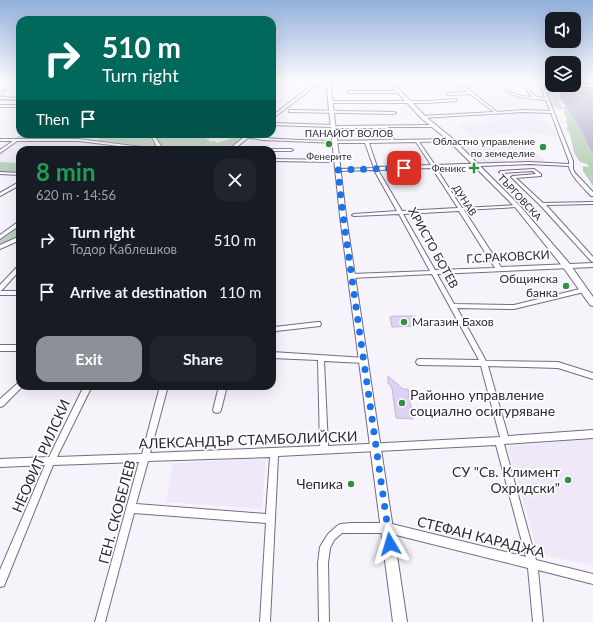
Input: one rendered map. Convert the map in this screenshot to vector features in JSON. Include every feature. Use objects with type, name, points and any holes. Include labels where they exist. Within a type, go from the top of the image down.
[{"type":"street","points":[[331,109],[335,126],[338,170],[400,622]]},
{"type":"street","name":"ТЪРГОВСКА","points":[[415,109],[451,140],[517,206],[566,265],[593,303]]},
{"type":"street","points":[[492,109],[496,112]]},
{"type":"street","points":[[551,109],[573,173],[593,195]]},
{"type":"street","points":[[290,112],[394,113]]},
{"type":"street","points":[[423,117],[496,112],[552,112]]},
{"type":"street","points":[[276,124],[435,126]]},
{"type":"street","points":[[386,126],[393,141]]},
{"type":"street","points":[[235,146],[246,138]]},
{"type":"street","name":"ПАНАЙОТ ВОЛОВ","points":[[258,138],[335,142],[451,140]]},
{"type":"street","points":[[0,140],[79,140],[128,146]]},
{"type":"street","points":[[0,152],[15,140]]},
{"type":"street","name":"ДУНАВ","points":[[417,141],[499,269]]},
{"type":"street","name":"ХРИСТО БОТЕВ","points":[[367,142],[376,169],[484,363],[502,441]]},
{"type":"street","points":[[276,150],[291,150]]},
{"type":"street","points":[[276,160],[337,161]]},
{"type":"street","points":[[338,170],[529,163],[571,165]]},
{"type":"street","points":[[501,172],[534,170],[540,175],[513,177],[542,204],[593,260]]},
{"type":"street","points":[[0,173],[16,174]]},
{"type":"street","points":[[0,195],[16,185]]},
{"type":"street","points":[[542,204],[593,203]]},
{"type":"street","points":[[354,215],[517,206]]},
{"type":"street","points":[[0,237],[16,226]]},
{"type":"street","points":[[0,247],[16,240]]},
{"type":"street","name":"Г.С.РАКОВСКИ","points":[[352,276],[593,264]]},
{"type":"street","points":[[0,289],[16,271]]},
{"type":"street","points":[[452,306],[514,307],[584,290]]},
{"type":"street","points":[[0,293],[16,294]]},
{"type":"street","points":[[276,329],[318,324]]},
{"type":"street","points":[[0,348],[16,348]]},
{"type":"street","points":[[276,355],[364,360]]},
{"type":"street","points":[[321,358],[324,450]]},
{"type":"street","points":[[419,362],[558,365],[593,376]]},
{"type":"street","points":[[0,404],[16,389]]},
{"type":"street","name":"НЕОФИТ РИЛСКИ","points":[[1,577],[51,461],[86,390]]},
{"type":"street","name":"ГЕН. СКОБЕЛЕВ","points":[[100,622],[163,390]]},
{"type":"street","points":[[217,410],[222,390]]},
{"type":"street","name":"АЛЕКСАНДЪР СТАМБОЛИЙСКИ","points":[[0,463],[376,448],[593,434]]},
{"type":"street","points":[[502,441],[532,564],[538,622]]},
{"type":"street","points":[[264,622],[274,452]]},
{"type":"street","points":[[132,508],[270,519]]},
{"type":"street","name":"СТЕФАН КАРАДЖА","points":[[324,622],[323,563],[325,548],[331,537],[340,530],[351,528],[388,528],[593,578]]},
{"type":"shaded area","points":[[494,109],[521,109],[497,111]]},
{"type":"shaded area","points":[[521,109],[546,109],[547,111]]},
{"type":"shaded area","points":[[567,109],[593,109],[593,155],[579,126]]},
{"type":"shaded area","points":[[524,112],[541,113],[558,136],[523,132],[472,137],[459,125],[494,123],[484,115]]},
{"type":"shaded area","points":[[488,141],[494,146],[524,144],[549,163],[524,161],[480,164],[459,143]]},
{"type":"shaded area","points":[[16,142],[77,142],[105,145],[16,146],[16,163],[0,162],[0,154]]},
{"type":"shaded area","points":[[593,439],[593,566],[538,553],[508,446]]},
{"type":"shaded area","points":[[266,458],[262,509],[166,502],[173,463]]},
{"type":"green space","points":[[564,109],[567,109],[579,126],[593,155],[593,186],[583,171],[583,166],[589,167],[587,164],[580,162],[574,153],[570,134],[566,128],[568,127],[566,121],[567,118],[564,113]]},
{"type":"green space","points":[[16,138],[74,139],[13,139]]},
{"type":"green space","points":[[98,138],[149,138],[156,146],[144,146],[99,140]]},
{"type":"green space","points":[[156,138],[206,138],[211,142],[214,141],[217,143],[232,138],[242,138],[231,146],[162,146]]},
{"type":"green space","points":[[0,162],[16,163],[16,173],[0,172]]},
{"type":"green space","points":[[16,228],[16,238],[0,245],[0,239]]},
{"type":"building","name":"Магазин Бахов","points":[[415,316],[417,326],[392,327],[390,317]]},
{"type":"building","name":"Районно управление социално осигуряване","points":[[388,376],[403,389],[408,389],[413,419],[396,418],[392,388],[388,383]]},
{"type":"place","name":"Фенерите","points":[[329,144]]},
{"type":"place","name":"Областно управление по земеделие","points":[[543,147]]},
{"type":"place","name":"Феникс","points":[[474,168]]},
{"type":"place","name":"Общинска банка","points":[[566,286]]},
{"type":"place","name":"Магазин Бахов","points":[[404,322]]},
{"type":"place","name":"Районно управление социално осигуряване","points":[[402,403]]},
{"type":"place","name":"СУ \"Св. Климент Охридски\"","points":[[568,480]]},
{"type":"place","name":"Чепика","points":[[351,484]]},
{"type":"route","points":[[390,544],[343,216],[338,170],[404,168]]}]
